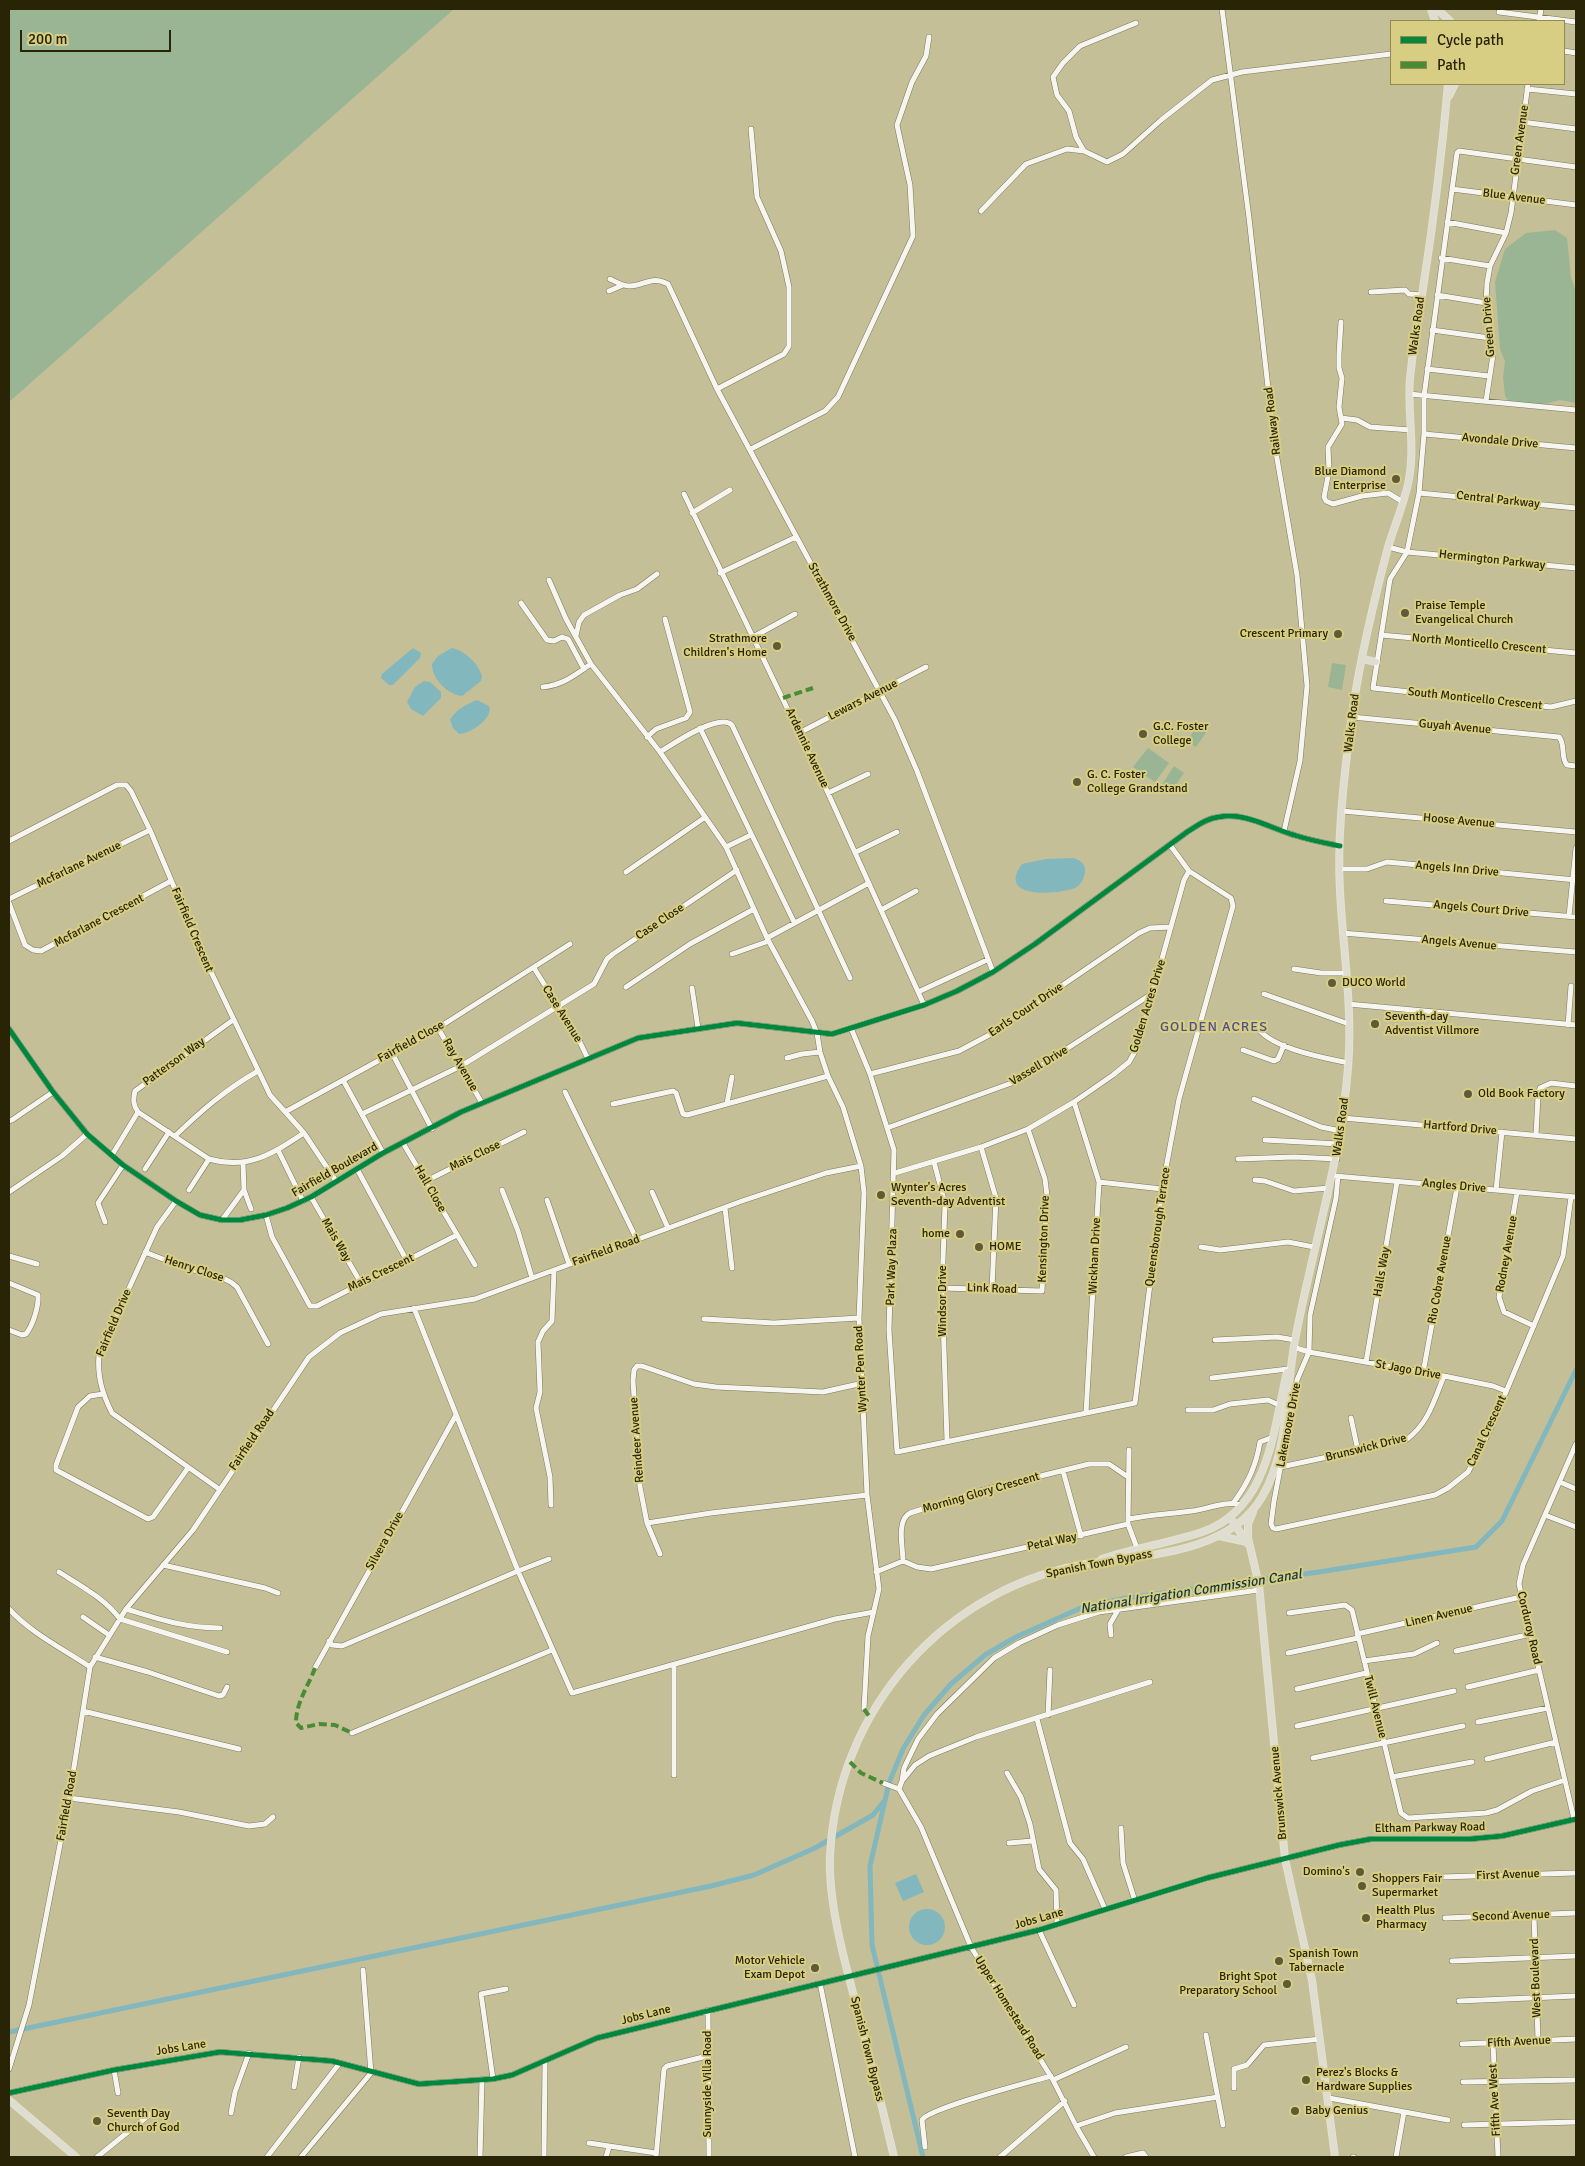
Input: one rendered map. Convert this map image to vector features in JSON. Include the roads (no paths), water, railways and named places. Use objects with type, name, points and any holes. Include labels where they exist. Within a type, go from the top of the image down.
[{"type":"main road","points":[[1437,9],[1449,20]]},
{"type":"main road","name":"Walks Road","points":[[1083,1565],[1137,1548],[1168,1542],[1202,1532],[1230,1517],[1252,1493],[1265,1467],[1273,1437],[1314,1247],[1329,1188],[1335,1176],[1343,1118],[1349,1063],[1350,1024],[1342,933],[1339,869],[1342,811],[1354,699],[1388,547],[1409,480],[1412,452],[1410,394],[1448,85]]},
{"type":"main road","name":"Walks Road","points":[[1446,103],[1454,85]]},
{"type":"main road","points":[[1363,659],[1376,662]]},
{"type":"main road","name":"Walks Road","points":[[1235,1527],[1254,1509],[1273,1473],[1284,1424],[1294,1343]]},
{"type":"main road","name":"Brunswick Avenue","points":[[1254,1509],[1248,1524],[1248,1544],[1256,1569],[1259,1588],[1285,1859],[1312,1980],[1335,2157]]},
{"type":"main road","name":"Brunswick Avenue","points":[[1230,1517],[1248,1544]]},
{"type":"main road","name":"Spanish Town Bypass","points":[[892,2156],[848,1976],[832,1891],[830,1858],[839,1793],[858,1739],[869,1716],[894,1680],[932,1639],[954,1621],[1015,1584],[1056,1570],[1193,1546],[1235,1527]]},
{"type":"main road","points":[[1218,1536],[1248,1544]]},
{"type":"main road","points":[[9,2100],[76,2157]]},
{"type":"street","name":"Railway Road","points":[[1222,9],[1250,218],[1274,441],[1297,575],[1307,686],[1300,761],[1284,831]]},
{"type":"street","points":[[1500,12],[1540,19],[1541,9]]},
{"type":"street","points":[[1084,150],[1076,137],[1069,111],[1057,95],[1053,77],[1063,63],[1080,46],[1136,23]]},
{"type":"street","points":[[751,449],[825,411],[833,404],[838,397],[913,236],[910,185],[897,125],[912,82],[926,56],[929,38]]},
{"type":"street","points":[[980,211],[1026,164],[1067,149],[1084,150],[1107,162],[1123,154],[1161,120],[1212,80],[1230,74],[1390,54]]},
{"type":"street","points":[[1528,86],[1576,94]]},
{"type":"street","name":"Green Avenue","points":[[1512,197],[1528,86]]},
{"type":"street","points":[[1522,122],[1576,129]]},
{"type":"street","points":[[718,389],[784,354],[788,346],[789,287],[782,251],[757,197],[751,129]]},
{"type":"street","points":[[1376,662],[1390,579],[1407,552],[1419,492],[1427,369],[1457,153],[1459,150],[1516,160],[1576,167]]},
{"type":"street","name":"Blue Avenue","points":[[1452,190],[1576,205]]},
{"type":"street","name":"Green Drive","points":[[1486,401],[1493,355],[1486,303],[1490,266],[1506,233],[1512,197]]},
{"type":"street","points":[[1447,222],[1506,233]]},
{"type":"street","points":[[1441,258],[1490,266]]},
{"type":"street","points":[[610,279],[623,285]]},
{"type":"street","name":"Strathmore Drive","points":[[609,291],[623,285],[630,286],[652,280],[660,280],[668,284],[718,389],[880,692],[917,771],[993,972]]},
{"type":"street","points":[[1371,292],[1405,290],[1409,294],[1422,295]]},
{"type":"street","points":[[1437,294],[1486,303]]},
{"type":"street","points":[[1341,322],[1339,361],[1342,378],[1339,407],[1342,424],[1328,447],[1329,471],[1324,497],[1326,501],[1332,504],[1362,496],[1388,493],[1403,502]]},
{"type":"street","points":[[1432,330],[1490,338]]},
{"type":"street","points":[[1427,369],[1489,376]]},
{"type":"street","points":[[1410,394],[1576,410]]},
{"type":"street","points":[[1342,418],[1357,420],[1370,427],[1411,430]]},
{"type":"street","name":"Avondale Drive","points":[[1424,434],[1576,448]]},
{"type":"street","points":[[692,513],[730,490]]},
{"type":"street","name":"Central Parkway","points":[[1419,492],[1576,508]]},
{"type":"street","name":"Ardennie Avenue","points":[[684,494],[720,573],[856,852],[924,1005]]},
{"type":"street","points":[[720,573],[796,537]]},
{"type":"street","name":"Hermington Parkway","points":[[1388,547],[1407,552],[1576,568]]},
{"type":"street","points":[[576,637],[579,622],[584,615],[620,595],[637,589],[657,574]]},
{"type":"street","name":"Wynter Pen Road","points":[[549,580],[591,664],[660,752],[726,847],[768,939],[817,1033],[820,1052],[828,1076],[843,1107],[861,1166],[864,1193],[859,1318],[867,1495],[876,1572],[880,1589],[868,1636],[864,1709]]},
{"type":"street","points":[[521,604],[546,640],[551,642],[562,637],[568,639],[584,669]]},
{"type":"street","points":[[753,638],[795,614]]},
{"type":"street","points":[[648,737],[656,729],[686,718],[690,712],[665,619]]},
{"type":"street","name":"North Monticello Crescent","points":[[1381,635],[1576,653]]},
{"type":"street","name":"South Monticello Crescent","points":[[1376,662],[1373,688],[1551,707],[1576,701]]},
{"type":"street","points":[[543,687],[565,682],[591,664]]},
{"type":"street","name":"Lewars Avenue","points":[[799,732],[926,667]]},
{"type":"street","name":"Guyah Avenue","points":[[1352,717],[1559,737],[1562,740],[1563,761],[1567,765],[1576,766]]},
{"type":"street","points":[[660,752],[700,728],[723,721],[728,721],[732,725],[850,978]]},
{"type":"street","points":[[700,728],[794,922]]},
{"type":"street","points":[[828,793],[868,774]]},
{"type":"street","name":"Fairfield Crescent","points":[[9,841],[116,785],[126,785],[131,791],[150,830],[201,952],[270,1095],[304,1133],[336,1181]]},
{"type":"street","name":"Hoose Avenue","points":[[1342,811],[1576,832]]},
{"type":"street","name":"Fairfield Boulevard","points":[[9,1029],[52,1092],[87,1134],[123,1165],[200,1215],[222,1220],[240,1220],[266,1215],[303,1201],[403,1143],[482,1103],[638,1038],[737,1023],[832,1034],[924,1005],[957,991],[993,972],[1202,822],[1218,816],[1243,818],[1340,846]]},
{"type":"street","points":[[626,872],[704,818],[706,819]]},
{"type":"street","name":"Mcfarlane Avenue","points":[[9,899],[150,830]]},
{"type":"street","points":[[856,852],[897,832]]},
{"type":"street","points":[[726,847],[751,835]]},
{"type":"street","name":"Queensborough Terrace","points":[[897,1452],[1135,1403],[1162,1189],[1179,1099],[1233,906],[1231,898],[1189,871],[1170,845]]},
{"type":"street","points":[[1569,916],[1576,848]]},
{"type":"street","name":"Angels Inn Drive","points":[[1339,869],[1367,869],[1387,862],[1574,880]]},
{"type":"street","name":"Case Close","points":[[557,1007],[594,984],[606,959],[612,954],[737,870]]},
{"type":"street","name":"Golden Acres Drive","points":[[895,1173],[982,1147],[1028,1129],[1074,1102],[1112,1075],[1135,1055],[1184,880],[1189,871]]},
{"type":"street","name":"Mcfarlane Crescent","points":[[9,903],[25,945],[32,950],[42,951],[171,881]]},
{"type":"street","points":[[732,954],[768,939],[794,922],[869,883]]},
{"type":"street","points":[[881,910],[916,891]]},
{"type":"street","name":"Angels Court Drive","points":[[1386,900],[1576,917]]},
{"type":"street","points":[[626,987],[690,944],[754,909]]},
{"type":"street","name":"Earls Court Drive","points":[[870,1074],[959,1051],[1015,1018],[1139,933],[1150,928],[1171,927]]},
{"type":"street","name":"Angels Avenue","points":[[1342,933],[1576,952]]},
{"type":"street","name":"Fairfield Close","points":[[285,1112],[438,1028],[570,944]]},
{"type":"street","points":[[918,992],[987,960]]},
{"type":"street","name":"Case Avenue","points":[[534,968],[578,1038],[588,1059]]},
{"type":"street","points":[[1294,969],[1321,973],[1345,973]]},
{"type":"street","points":[[1568,1025],[1571,986]]},
{"type":"street","points":[[692,988],[698,1028]]},
{"type":"street","name":"Vassell Drive","points":[[887,1128],[1017,1082],[1153,993]]},
{"type":"street","points":[[1264,994],[1350,1024]]},
{"type":"street","points":[[1348,1004],[1576,1025]]},
{"type":"street","points":[[362,1114],[461,1066],[557,1007]]},
{"type":"street","name":"Patterson Way","points":[[138,1112],[133,1100],[135,1091],[233,1020]]},
{"type":"street","points":[[1256,1025],[1260,1034],[1284,1045],[1349,1063]]},
{"type":"street","name":"Ray Avenue","points":[[438,1028],[482,1103]]},
{"type":"street","name":"Park Way Plaza","points":[[851,1028],[870,1074],[894,1150],[895,1173],[889,1330],[897,1452]]},
{"type":"street","points":[[1243,1050],[1274,1061],[1281,1055],[1284,1045]]},
{"type":"street","points":[[787,1058],[820,1052]]},
{"type":"street","points":[[392,1053],[432,1129]]},
{"type":"street","points":[[175,1136],[229,1088],[258,1071]]},
{"type":"street","points":[[613,1104],[673,1091],[676,1093],[683,1114],[687,1115],[828,1076]]},
{"type":"street","points":[[727,1103],[732,1077]]},
{"type":"street","points":[[343,1080],[383,1154]]},
{"type":"street","points":[[1536,1135],[1540,1088],[1551,1083],[1576,1086]]},
{"type":"street","points":[[9,1121],[52,1092]]},
{"type":"street","points":[[565,1092],[637,1240]]},
{"type":"street","points":[[1254,1099],[1321,1127],[1341,1131]]},
{"type":"street","name":"Wickham Drive","points":[[1074,1102],[1099,1182],[1086,1413]]},
{"type":"street","points":[[112,1154],[138,1112],[209,1159],[221,1162],[243,1163],[278,1150],[304,1133]]},
{"type":"street","name":"Hartford Drive","points":[[1343,1118],[1576,1139]]},
{"type":"street","name":"Kensington Drive","points":[[1028,1129],[1045,1179],[1047,1196],[1042,1291]]},
{"type":"street","points":[[145,1169],[169,1132]]},
{"type":"street","name":"Mais Close","points":[[426,1181],[524,1132]]},
{"type":"street","points":[[1496,1190],[1502,1132]]},
{"type":"street","points":[[9,1192],[62,1156],[87,1134]]},
{"type":"street","points":[[1265,1140],[1339,1144]]},
{"type":"street","name":"Hall Close","points":[[403,1143],[475,1265]]},
{"type":"street","points":[[982,1147],[996,1198],[992,1289]]},
{"type":"street","points":[[278,1150],[303,1201]]},
{"type":"street","points":[[1238,1159],[1294,1157],[1336,1159]]},
{"type":"street","points":[[189,1190],[209,1159]]},
{"type":"street","name":"Windsor Drive","points":[[934,1162],[945,1204],[942,1288],[947,1441]]},
{"type":"street","points":[[243,1163],[244,1190],[251,1209]]},
{"type":"street","points":[[105,1222],[98,1203],[123,1165]]},
{"type":"street","name":"Fairfield Road","points":[[9,2069],[29,2005],[69,1798],[90,1667],[126,1609],[192,1530],[309,1357],[340,1333],[382,1314],[475,1299],[668,1228],[826,1173],[861,1166]]},
{"type":"street","points":[[357,1169],[407,1261]]},
{"type":"street","name":"Angles Drive","points":[[1335,1176],[1573,1197]]},
{"type":"street","name":"Lakemoore Drive","points":[[1273,1528],[1271,1524],[1274,1501],[1297,1380],[1309,1352],[1310,1315],[1336,1198],[1335,1176]]},
{"type":"street","points":[[1255,1180],[1265,1181],[1294,1191],[1329,1188]]},
{"type":"street","points":[[1099,1182],[1162,1189]]},
{"type":"street","name":"Halls Way","points":[[1366,1362],[1397,1182]]},
{"type":"street","name":"Rio Cobre Avenue","points":[[1424,1373],[1457,1187]]},
{"type":"street","points":[[222,1220],[244,1190]]},
{"type":"street","points":[[502,1190],[518,1230],[532,1278]]},
{"type":"street","points":[[652,1192],[668,1228]]},
{"type":"street","name":"Rodney Avenue","points":[[1517,1192],[1499,1297],[1504,1312],[1534,1326]]},
{"type":"street","name":"Mais Way","points":[[311,1197],[361,1284]]},
{"type":"street","name":"Canal Crescent","points":[[1273,1528],[1276,1529],[1435,1495],[1448,1488],[1468,1472],[1478,1457],[1563,1256],[1573,1197]]},
{"type":"street","points":[[547,1200],[569,1264]]},
{"type":"street","name":"Fairfield Drive","points":[[176,1201],[157,1227],[145,1252],[98,1354],[97,1368],[103,1394],[112,1412],[219,1489]]},
{"type":"street","points":[[725,1208],[732,1268]]},
{"type":"street","name":"Mais Crescent","points":[[266,1215],[272,1238],[306,1302],[310,1306],[317,1306],[457,1235]]},
{"type":"street","points":[[1201,1247],[1220,1250],[1288,1242],[1314,1247]]},
{"type":"street","name":"Henry Close","points":[[145,1252],[191,1270],[216,1275],[231,1282],[237,1287],[268,1344]]},
{"type":"street","points":[[9,1256],[37,1264]]},
{"type":"street","points":[[551,1504],[550,1477],[536,1408],[540,1392],[538,1342],[543,1331],[552,1321],[554,1270]]},
{"type":"street","points":[[9,1283],[33,1292],[38,1295],[38,1300],[30,1330],[22,1335],[9,1330]]},
{"type":"street","name":"Link Road","points":[[942,1288],[1042,1291]]},
{"type":"street","points":[[414,1308],[518,1570],[572,1693],[835,1619],[874,1612]]},
{"type":"street","points":[[704,1319],[774,1323],[859,1318]]},
{"type":"street","name":"St Jago Drive","points":[[1215,1340],[1277,1337],[1294,1343],[1309,1352],[1444,1376],[1493,1386],[1506,1391]]},
{"type":"street","name":"Reindeer Avenue","points":[[647,1523],[640,1487],[633,1381],[634,1370],[637,1366],[652,1368],[694,1384],[716,1386],[823,1392],[863,1383]]},
{"type":"street","points":[[1212,1378],[1288,1369]]},
{"type":"street","name":"Brunswick Drive","points":[[1281,1467],[1406,1440],[1418,1432],[1424,1425],[1444,1376]]},
{"type":"street","points":[[103,1394],[90,1396],[78,1407],[56,1465],[56,1470],[148,1519],[152,1517],[188,1468]]},
{"type":"street","points":[[1188,1410],[1213,1410],[1230,1404],[1268,1400],[1279,1405]]},
{"type":"street","name":"Silvera Drive","points":[[315,1668],[456,1415]]},
{"type":"street","points":[[1350,1418],[1358,1451]]},
{"type":"street","points":[[1242,1505],[1234,1502],[1250,1478],[1257,1460],[1260,1442],[1273,1437]]},
{"type":"street","name":"Corduroy Road","points":[[1575,1819],[1522,1597],[1520,1574],[1576,1446]]},
{"type":"street","points":[[1129,1450],[1128,1522],[1137,1548]]},
{"type":"street","name":"Morning Glory Crescent","points":[[903,1561],[902,1522],[906,1515],[980,1491],[1101,1463],[1116,1467],[1128,1477]]},
{"type":"street","points":[[1063,1471],[1081,1536]]},
{"type":"street","points":[[1560,1482],[1576,1489]]},
{"type":"street","points":[[660,1554],[647,1523],[711,1513],[867,1495]]},
{"type":"street","name":"Petal Way","points":[[903,1561],[917,1567],[931,1569],[1081,1536],[1155,1514],[1192,1511],[1234,1502]]},
{"type":"street","points":[[1546,1515],[1576,1527]]},
{"type":"street","points":[[329,1641],[332,1645],[342,1646],[518,1570],[549,1559]]},
{"type":"street","points":[[876,1572],[903,1561]]},
{"type":"street","points":[[163,1565],[265,1588],[278,1593]]},
{"type":"street","points":[[59,1572],[95,1594],[111,1607],[120,1618],[227,1652]]},
{"type":"street","points":[[902,1781],[904,1768],[918,1740],[937,1714],[994,1658],[1019,1643],[1058,1625],[1099,1612],[1259,1588]]},
{"type":"street","name":"Linen Avenue","points":[[1288,1653],[1522,1597]]},
{"type":"street","name":"Twill Avenue","points":[[1289,1613],[1345,1605],[1352,1610],[1400,1813],[1408,1818],[1497,1810],[1532,1791],[1566,1780]]},
{"type":"street","points":[[9,1609],[42,1636],[90,1667]]},
{"type":"street","points":[[126,1609],[179,1625],[194,1628],[220,1628]]},
{"type":"street","points":[[1111,1634],[1110,1624],[1118,1610]]},
{"type":"street","points":[[83,1618],[109,1635]]},
{"type":"street","points":[[1456,1651],[1531,1634]]},
{"type":"street","points":[[1364,1661],[1414,1654],[1437,1643]]},
{"type":"street","points":[[352,1733],[552,1650]]},
{"type":"street","points":[[95,1657],[148,1672],[219,1696],[223,1695],[227,1687]]},
{"type":"street","points":[[674,1665],[674,1775]]},
{"type":"street","points":[[1048,1715],[1050,1670]]},
{"type":"street","points":[[1468,1687],[1539,1670]]},
{"type":"street","points":[[1296,1689],[1366,1673]]},
{"type":"street","points":[[883,1783],[897,1788],[915,1765],[929,1756],[976,1737],[1150,1682]]},
{"type":"street","points":[[1297,1726],[1454,1691]]},
{"type":"street","points":[[1478,1722],[1548,1708]]},
{"type":"street","points":[[83,1712],[239,1749]]},
{"type":"street","points":[[1037,1719],[1070,1843],[1083,1859],[1106,1909]]},
{"type":"street","points":[[1313,1758],[1463,1726]]},
{"type":"street","points":[[1487,1759],[1556,1742]]},
{"type":"street","points":[[1392,1777],[1472,1762]]},
{"type":"street","points":[[1007,1773],[1021,1796],[1030,1824],[1039,1869],[1056,1890],[1057,1924]]},
{"type":"street","name":"Upper Homestead Road","points":[[897,1788],[921,1827],[971,1947],[1052,2078],[1094,2157]]},
{"type":"street","points":[[69,1798],[178,1812],[249,1826],[265,1824],[273,1817]]},
{"type":"street","name":"Eltham Parkway Road","points":[[1285,1859],[1371,1839],[1470,1839],[1502,1836],[1575,1819]]},
{"type":"street","points":[[1121,1828],[1123,1863],[1135,1901]]},
{"type":"street","points":[[1009,1843],[1032,1841]]},
{"type":"street","name":"Jobs Lane","points":[[9,2093],[114,2070],[220,2052],[299,2057],[339,2064],[420,2084],[493,2079],[512,2075],[597,2038],[1039,1930],[1207,1878],[1285,1859]]},
{"type":"street","name":"First Avenue","points":[[1440,1877],[1576,1872]]},
{"type":"street","name":"Second Avenue","points":[[1445,1918],[1576,1913]]},
{"type":"street","name":"West Boulevard","points":[[1534,1916],[1538,2040]]},
{"type":"street","points":[[1039,1930],[1074,2005]]},
{"type":"street","points":[[1452,1961],[1576,1956]]},
{"type":"street","points":[[301,2157],[371,2073],[362,1970]]},
{"type":"street","points":[[820,1983],[855,2157]]},
{"type":"street","points":[[493,2079],[481,1994],[506,1989]]},
{"type":"street","points":[[1458,2001],[1576,1996]]},
{"type":"street","name":"Sunnyside Villa Road","points":[[708,2010],[709,2157]]},
{"type":"street","points":[[1206,2035],[1223,2125]]},
{"type":"street","points":[[1234,2088],[1233,2070],[1248,2065],[1264,2045],[1320,2039]]},
{"type":"street","name":"Fifth Avenue","points":[[1462,2044],[1576,2039]]},
{"type":"street","name":"Fifth Ave West","points":[[1493,2043],[1498,2157]]},
{"type":"street","points":[[925,2147],[922,2120],[924,2117],[945,2108],[1052,2078],[1126,2046]]},
{"type":"street","points":[[231,2113],[235,2092],[249,2053]]},
{"type":"street","points":[[590,2143],[656,2155],[664,2070],[667,2066],[707,2056]]},
{"type":"street","points":[[294,2087],[299,2057]]},
{"type":"street","points":[[544,2157],[545,2061]]},
{"type":"street","points":[[266,2157],[339,2064]]},
{"type":"street","points":[[114,2070],[118,2094]]},
{"type":"street","points":[[480,2157],[482,2079]]},
{"type":"street","points":[[1463,2082],[1494,2083],[1576,2080]]},
{"type":"street","points":[[1076,2126],[1115,2113],[1218,2097]]},
{"type":"street","points":[[1328,2098],[1448,2120]]},
{"type":"street","points":[[1000,2157],[1065,2101]]},
{"type":"street","points":[[96,2157],[154,2111]]},
{"type":"street","points":[[1396,2157],[1404,2112]]},
{"type":"street","points":[[1464,2125],[1576,2122]]},
{"type":"street","points":[[606,2157],[609,2147]]},
{"type":"street","points":[[1126,2157],[1143,2153],[1146,2157]]},
{"type":"water","points":[[413,648],[421,653],[420,658],[393,685],[389,685],[381,678],[382,674]]},
{"type":"water","points":[[452,648],[470,658],[482,676],[481,681],[462,696],[456,695],[441,685],[433,670],[432,664],[438,656]]},
{"type":"water","points":[[424,681],[430,682],[441,692],[441,698],[423,716],[411,709],[407,702],[415,687]]},
{"type":"water","points":[[477,700],[489,706],[490,711],[488,715],[475,728],[459,734],[453,728],[450,720],[452,716],[465,705]]},
{"type":"water","points":[[1074,858],[1079,860],[1085,867],[1085,875],[1082,882],[1075,888],[1043,893],[1022,889],[1017,884],[1016,875],[1022,864],[1046,859]]},
{"type":"water","points":[[916,1874],[924,1892],[903,1901],[895,1883]]},
{"type":"water","points":[[927,1909],[934,1910],[940,1914],[944,1920],[944,1934],[940,1940],[934,1944],[927,1945],[920,1944],[914,1940],[910,1934],[909,1927],[910,1920],[914,1914],[920,1910]]},
{"type":"waterway","name":"National Irrigation Commission Canal","points":[[923,2157],[872,1945],[870,1866],[889,1783],[903,1749],[924,1715],[951,1684],[985,1655],[1016,1637],[1083,1607],[1126,1598],[1319,1572],[1476,1547],[1502,1521],[1576,1370]]},
{"type":"waterway","points":[[9,2032],[711,1886],[754,1875],[815,1848],[873,1815],[885,1800]]},
{"type":"place","name":"Blue Diamond Enterprise","points":[[1396,479]]},
{"type":"place","name":"Praise Temple Evangelical Church","points":[[1405,613]]},
{"type":"place","name":"Crescent Primary","points":[[1338,634]]},
{"type":"place","name":"Strathmore Children's Home","points":[[777,646]]},
{"type":"place","name":"G.C. Foster College","points":[[1143,734]]},
{"type":"place","name":"G. C. Foster College Grandstand","points":[[1077,782]]},
{"type":"place","name":"DUCO World","points":[[1332,983]]},
{"type":"place","name":"Seventh-day Adventist Villmore","points":[[1375,1024]]},
{"type":"place","name":"Old Book Factory","points":[[1468,1094]]},
{"type":"place","name":"Wynter's Acres Seventh-day Adventist","points":[[881,1195]]},
{"type":"place","name":"home","points":[[960,1234]]},
{"type":"place","name":"HOME","points":[[979,1247]]},
{"type":"place","name":"Domino's","points":[[1360,1872]]},
{"type":"place","name":"Shoppers Fair Supermarket","points":[[1362,1886]]},
{"type":"place","name":"Health Plus Pharmacy","points":[[1366,1918]]},
{"type":"place","name":"Spanish Town Tabernacle","points":[[1279,1961]]},
{"type":"place","name":"Motor Vehicle Exam Depot","points":[[815,1968]]},
{"type":"place","name":"Bright Spot Preparatory School","points":[[1287,1984]]},
{"type":"place","name":"Perez's Blocks & Hardware Supplies","points":[[1306,2080]]},
{"type":"place","name":"Baby Genius","points":[[1295,2111]]},
{"type":"place","name":"Seventh Day Church of God","points":[[97,2121]]},
{"type":"district","name":"GOLDEN ACRES","points":[[1214,1027]]}]
